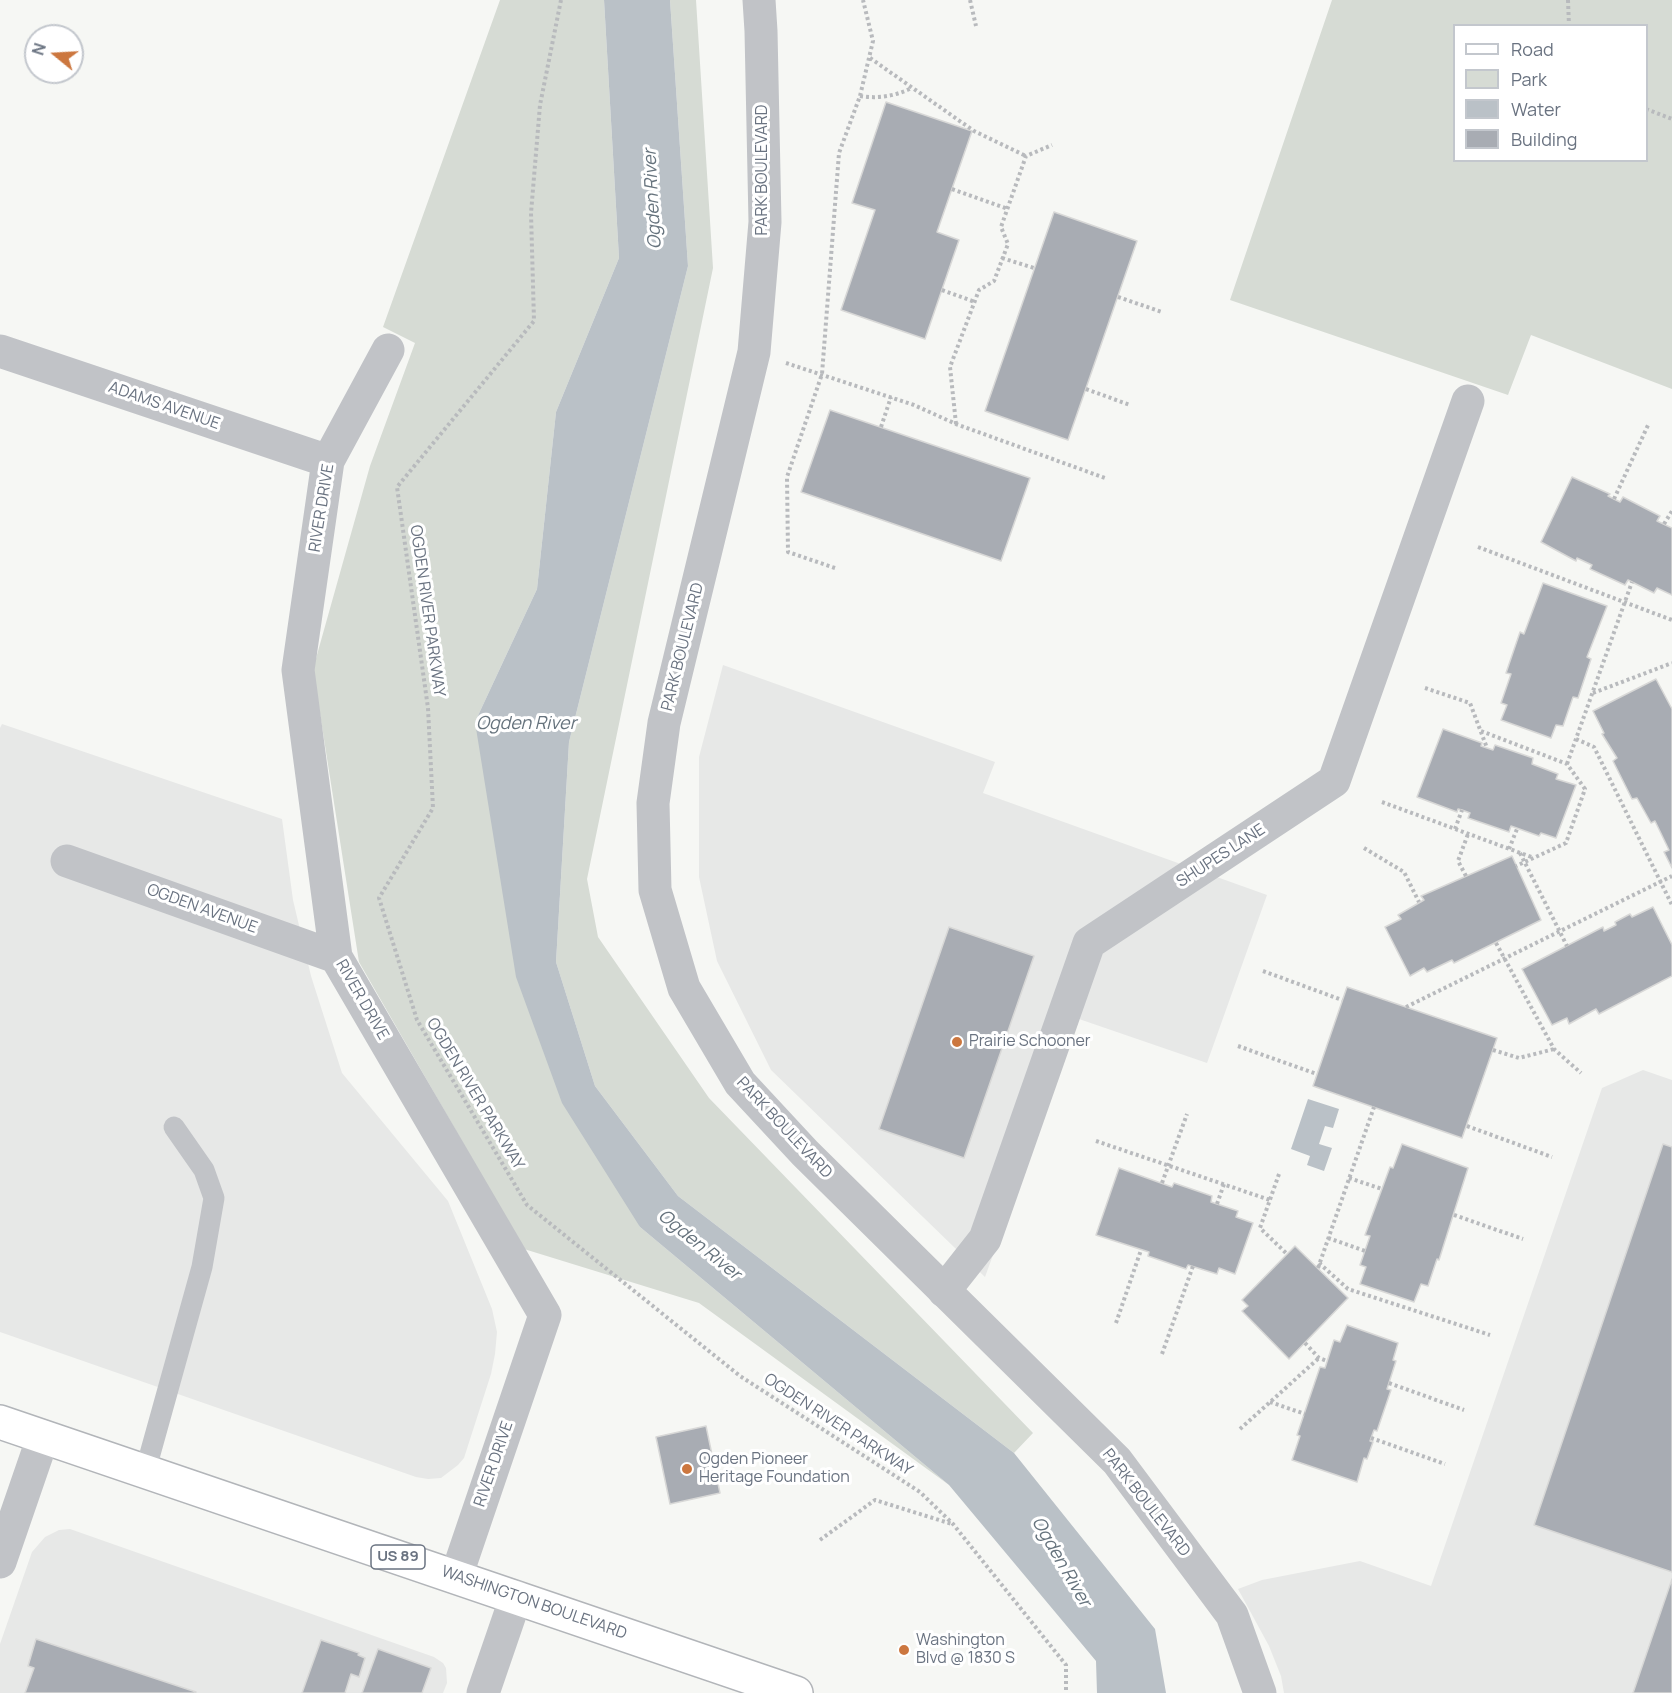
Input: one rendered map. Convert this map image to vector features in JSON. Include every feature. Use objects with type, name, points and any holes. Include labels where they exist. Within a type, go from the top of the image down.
[{"type":"main road","name":"WASHINGTON BOULEVARD","points":[[0,1422],[516,1597],[757,1687],[796,1693]]},
{"type":"street","name":"PARK BOULEVARD","points":[[759,0],[765,222],[754,352],[664,723],[652,803],[655,890],[684,988],[740,1083],[805,1154],[1117,1461],[1232,1616],[1260,1693]]},
{"type":"street","name":"RIVER DRIVE","points":[[388,350],[328,461],[298,670],[336,957],[546,1315],[456,1577]]},
{"type":"street","name":"ADAMS AVENUE","points":[[0,351],[328,461]]},
{"type":"street","name":"SHUPES LANE","points":[[944,1291],[985,1239],[1089,943],[1334,781],[1468,401]]},
{"type":"street","name":"OGDEN AVENUE","points":[[67,861],[336,957]]},
{"type":"street","points":[[0,1562],[43,1437]]},
{"type":"street","points":[[483,1693],[516,1597]]},
{"type":"lane","points":[[145,1472],[202,1267],[214,1198],[204,1170],[174,1126]]},
{"type":"path","name":"OGDEN RIVER PARKWAY","points":[[561,0],[540,105],[531,213],[534,321],[397,487],[428,708],[433,808],[379,898],[417,1020],[527,1205],[740,1376],[920,1492],[953,1524],[1066,1665],[1066,1693]]},
{"type":"path","points":[[835,568],[788,552],[787,477],[822,374],[839,153],[860,96],[873,41],[863,0]]},
{"type":"path","points":[[970,0],[976,26]]},
{"type":"path","points":[[1568,0],[1569,24]]},
{"type":"path","points":[[869,58],[974,131],[1026,156]]},
{"type":"path","points":[[860,96],[873,98],[900,93],[912,88]]},
{"type":"path","points":[[1648,109],[1672,119]]},
{"type":"path","points":[[956,424],[950,367],[979,290],[993,281],[1008,244],[1001,227],[1026,156],[1052,145]]},
{"type":"path","points":[[952,189],[1008,209]]},
{"type":"path","points":[[1002,258],[1034,268]]},
{"type":"path","points":[[942,291],[975,302]]},
{"type":"path","points":[[1118,297],[1162,312]]},
{"type":"path","points":[[754,352],[891,397],[956,424],[1105,478]]},
{"type":"path","points":[[1086,389],[1130,405]]},
{"type":"path","points":[[881,427],[891,397]]},
{"type":"path","points":[[1614,499],[1649,423]]},
{"type":"path","points":[[1664,524],[1672,511]]},
{"type":"path","points":[[1478,547],[1672,620]]},
{"type":"path","points":[[1567,764],[1632,582]]},
{"type":"path","points":[[1592,693],[1672,663]]},
{"type":"path","points":[[1425,688],[1470,703],[1487,748]]},
{"type":"path","points":[[1480,731],[1567,764],[1586,789],[1566,843],[1516,866]]},
{"type":"path","points":[[1576,740],[1594,747],[1672,905]]},
{"type":"path","points":[[1382,802],[1534,858]]},
{"type":"path","points":[[1455,829],[1462,810]]},
{"type":"path","points":[[1509,849],[1517,829]]},
{"type":"path","points":[[1466,876],[1458,861],[1468,834]]},
{"type":"path","points":[[1364,848],[1404,872],[1419,902]]},
{"type":"path","points":[[1520,852],[1567,946]]},
{"type":"path","points":[[1406,1007],[1672,876]]},
{"type":"path","points":[[1496,942],[1554,1049],[1581,1073]]},
{"type":"path","points":[[1263,971],[1342,1000]]},
{"type":"path","points":[[1238,1047],[1317,1074]]},
{"type":"path","points":[[1493,1050],[1520,1058],[1554,1049]]},
{"type":"path","points":[[1374,1107],[1318,1266],[1348,1289],[1490,1335]]},
{"type":"path","points":[[1162,1183],[1187,1114]]},
{"type":"path","points":[[1467,1126],[1552,1157]]},
{"type":"path","points":[[1096,1141],[1270,1200]]},
{"type":"path","points":[[1279,1174],[1260,1228],[1287,1254]]},
{"type":"path","points":[[1349,1178],[1382,1189]]},
{"type":"path","points":[[1217,1204],[1224,1184]]},
{"type":"path","points":[[1455,1215],[1523,1239]]},
{"type":"path","points":[[1328,1238],[1365,1251]]},
{"type":"path","points":[[1116,1323],[1141,1250]]},
{"type":"path","points":[[1162,1354],[1193,1266]]},
{"type":"path","points":[[1305,1343],[1319,1358],[1327,1361]]},
{"type":"path","points":[[1240,1429],[1319,1358]]},
{"type":"path","points":[[1389,1383],[1464,1410]]},
{"type":"path","points":[[1270,1402],[1305,1414]]},
{"type":"path","points":[[1371,1438],[1445,1464]]},
{"type":"path","points":[[820,1540],[874,1500],[953,1524]]},
{"type":"shaded area","points":[[723,665],[995,762],[983,793],[1267,895],[1207,1063],[1079,1019],[985,1277],[771,1070],[717,961],[699,877],[699,757]]},
{"type":"shaded area","points":[[2,724],[282,819],[293,900],[311,976],[342,1073],[448,1201],[492,1309],[497,1332],[491,1374],[464,1458],[441,1478],[416,1477],[0,1332],[0,728]]},
{"type":"shaded area","points":[[1643,1070],[1672,1080],[1672,1693],[1284,1693],[1281,1676],[1269,1646],[1238,1589],[1262,1580],[1360,1561],[1431,1586],[1602,1088]]},
{"type":"shaded area","points":[[70,1529],[434,1657],[446,1668],[447,1683],[443,1693],[0,1693],[0,1644],[32,1552],[45,1537],[59,1530]]},
{"type":"green space","points":[[500,0],[604,0],[619,258],[556,412],[537,589],[475,722],[640,1227],[949,1485],[699,1303],[524,1249],[359,962],[313,669],[370,466],[415,343],[383,327]]},
{"type":"green space","points":[[670,0],[696,0],[713,268],[587,879],[598,937],[709,1098],[1033,1433],[1014,1453],[678,1196],[595,1086],[556,962],[569,742],[688,266]]},
{"type":"green space","points":[[1332,0],[1672,0],[1672,389],[1531,335],[1508,395],[1230,300]]},
{"type":"water","name":"Ogden River","points":[[604,0],[670,0],[688,266],[569,742],[556,962],[595,1086],[678,1196],[1014,1453],[1155,1629],[1166,1693],[1097,1693],[1096,1661],[949,1485],[640,1227],[562,1103],[516,977],[475,722],[537,589],[556,412],[619,258]]},
{"type":"water","points":[[1308,1099],[1339,1109],[1333,1128],[1325,1126],[1319,1144],[1332,1148],[1324,1171],[1307,1165],[1310,1156],[1291,1149]]},
{"type":"building","points":[[886,102],[972,131],[937,232],[959,240],[925,339],[841,310],[875,210],[852,203]]},
{"type":"building","points":[[1054,212],[1137,241],[1068,440],[985,411]]},
{"type":"building","points":[[830,410],[1030,478],[1001,561],[801,492]]},
{"type":"building","points":[[1572,477],[1610,494],[1608,496],[1620,502],[1623,497],[1660,516],[1657,521],[1672,528],[1672,595],[1657,588],[1654,593],[1628,580],[1625,585],[1590,569],[1592,565],[1577,558],[1576,561],[1541,542]]},
{"type":"building","points":[[1543,583],[1607,606],[1587,657],[1591,659],[1578,698],[1573,697],[1563,726],[1556,725],[1551,738],[1501,720],[1507,705],[1501,703],[1511,674],[1506,673],[1520,632],[1524,634]]},
{"type":"building","points":[[1656,679],[1672,709],[1672,868],[1664,852],[1669,850],[1655,821],[1651,823],[1637,798],[1632,799],[1613,761],[1617,758],[1602,734],[1604,733],[1593,711]]},
{"type":"building","points":[[1443,729],[1482,743],[1481,746],[1493,750],[1495,745],[1533,758],[1532,764],[1558,774],[1556,779],[1576,785],[1556,838],[1541,833],[1539,836],[1511,826],[1509,832],[1468,818],[1470,813],[1458,809],[1457,812],[1417,797]]},
{"type":"building","points":[[1512,856],[1541,920],[1454,963],[1452,960],[1427,972],[1424,968],[1410,976],[1385,927],[1401,919],[1398,915],[1424,900],[1421,896]]},
{"type":"building","points":[[1653,907],[1672,945],[1672,976],[1599,1014],[1596,1009],[1569,1024],[1567,1018],[1552,1025],[1522,969],[1603,927],[1604,931],[1616,925],[1615,922],[1630,914],[1632,917]]},
{"type":"building","name":"Prairie Schooner","points":[[949,927],[1034,956],[964,1158],[879,1129]]},
{"type":"building","points":[[1347,987],[1497,1038],[1462,1138],[1313,1086]]},
{"type":"building","points":[[1402,1144],[1468,1168],[1439,1260],[1437,1259],[1428,1286],[1421,1284],[1414,1302],[1360,1284],[1366,1267],[1360,1265],[1370,1236],[1365,1235],[1390,1167],[1393,1168]]},
{"type":"building","points":[[1663,1144],[1672,1147],[1672,1572],[1534,1525]]},
{"type":"building","points":[[1119,1168],[1172,1187],[1174,1183],[1212,1196],[1211,1202],[1238,1211],[1236,1217],[1253,1223],[1235,1274],[1219,1268],[1217,1274],[1188,1265],[1186,1269],[1148,1256],[1149,1252],[1096,1235]]},
{"type":"building","points":[[1295,1246],[1348,1298],[1289,1359],[1242,1311],[1248,1306],[1242,1300]]},
{"type":"building","points":[[1347,1325],[1398,1343],[1393,1360],[1396,1361],[1387,1389],[1391,1390],[1377,1431],[1374,1430],[1370,1441],[1373,1442],[1367,1459],[1364,1458],[1357,1482],[1292,1460],[1300,1436],[1297,1435],[1320,1367],[1325,1368],[1334,1340],[1340,1342]]},
{"type":"building","points":[[706,1426],[720,1493],[670,1504],[656,1437]]},
{"type":"building","points":[[1672,1579],[1672,1693],[1633,1693]]},
{"type":"building","points":[[36,1639],[196,1692],[25,1693],[34,1668],[28,1666]]},
{"type":"building","points":[[321,1640],[359,1653],[358,1655],[365,1658],[359,1677],[351,1674],[345,1693],[302,1693]]},
{"type":"building","points":[[378,1649],[431,1668],[422,1693],[362,1693]]},
{"type":"place","name":"Prairie Schooner","points":[[957,1042]]},
{"type":"place","name":"Ogden Pioneer Heritage Foundation","points":[[687,1469]]},
{"type":"place","name":"Washington Blvd @ 1830 S","points":[[904,1650]]}]
